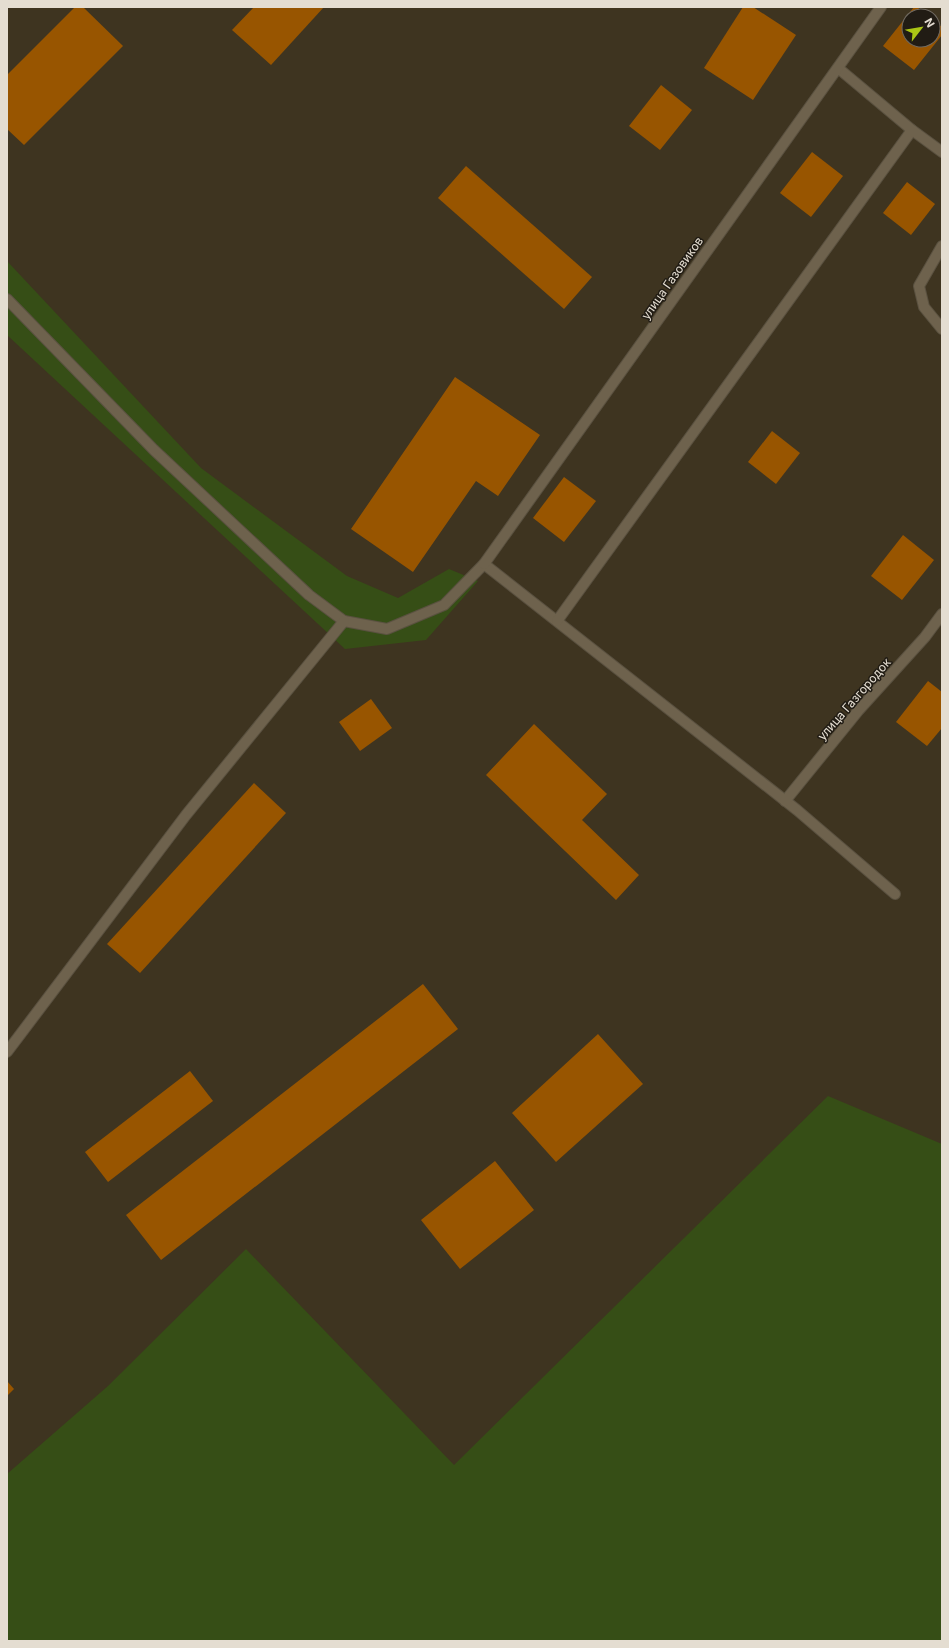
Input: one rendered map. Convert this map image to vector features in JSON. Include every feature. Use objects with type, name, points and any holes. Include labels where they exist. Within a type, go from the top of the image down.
[{"type":"street","name":"улица Газовиков","points":[[344,621],[387,629],[444,605],[484,564],[881,7]]},
{"type":"street","points":[[838,68],[912,130],[942,152]]},
{"type":"street","points":[[557,621],[912,130]]},
{"type":"street","points":[[942,246],[919,286],[924,307],[942,329]]},
{"type":"street","points":[[7,299],[154,450],[310,595],[344,621],[186,815],[7,1052]]},
{"type":"street","points":[[484,564],[785,801],[895,894]]},
{"type":"street","name":"улица Газгородок","points":[[785,801],[858,712],[925,637],[942,614]]},
{"type":"green space","points":[[7,261],[201,468],[347,576],[398,598],[449,569],[478,581],[426,640],[345,649],[7,335]]},
{"type":"green space","points":[[828,1096],[942,1144],[942,1641],[7,1641],[7,1474],[108,1386],[246,1249],[454,1465]]},
{"type":"building","points":[[75,7],[83,7],[123,46],[24,145],[7,129],[7,75]]},
{"type":"building","points":[[254,7],[324,7],[271,65],[232,30]]},
{"type":"building","points":[[743,7],[753,7],[796,35],[753,100],[704,68]]},
{"type":"building","points":[[901,23],[901,48],[932,48],[914,70],[883,46]]},
{"type":"building","points":[[661,85],[692,110],[660,150],[629,126]]},
{"type":"building","points":[[812,152],[843,176],[811,217],[780,193]]},
{"type":"building","points":[[466,166],[592,277],[564,309],[438,198]]},
{"type":"building","points":[[907,182],[935,204],[911,235],[883,213]]},
{"type":"building","points":[[455,377],[540,435],[498,496],[476,481],[413,572],[351,529]]},
{"type":"building","points":[[772,431],[800,453],[776,484],[748,462]]},
{"type":"building","points":[[564,477],[596,501],[564,542],[533,518]]},
{"type":"building","points":[[903,535],[934,560],[902,600],[871,576]]},
{"type":"building","points":[[928,681],[942,692],[942,728],[927,746],[896,722]]},
{"type":"building","points":[[371,699],[392,728],[360,751],[339,722]]},
{"type":"building","points":[[534,724],[607,794],[582,820],[639,875],[616,900],[486,775]]},
{"type":"building","points":[[254,783],[286,813],[140,973],[107,944]]},
{"type":"building","points":[[423,984],[458,1029],[161,1260],[126,1215]]},
{"type":"building","points":[[598,1034],[643,1084],[556,1162],[512,1113]]},
{"type":"building","points":[[190,1071],[213,1101],[108,1182],[85,1152]]},
{"type":"building","points":[[495,1161],[534,1210],[460,1269],[421,1220]]},
{"type":"building","points":[[7,1381],[14,1389],[7,1396]]}]
